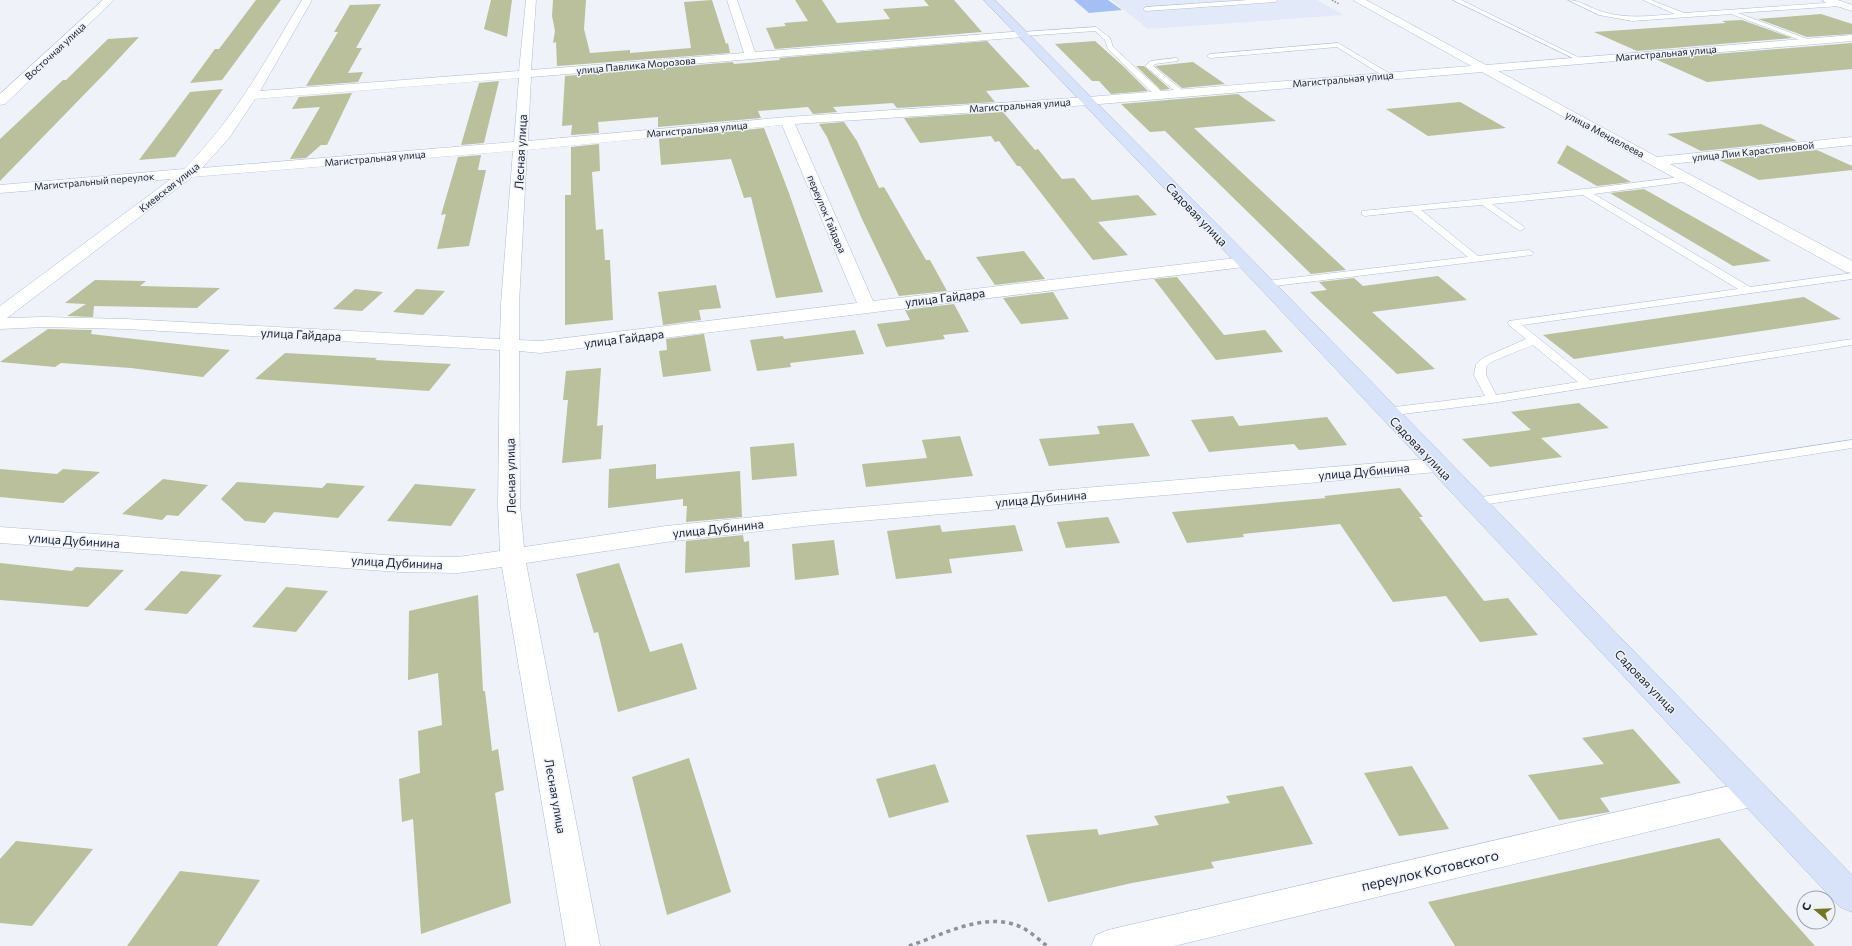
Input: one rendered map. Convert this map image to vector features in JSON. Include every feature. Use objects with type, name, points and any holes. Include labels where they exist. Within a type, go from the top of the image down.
[{"type":"street","name":"Восточная улица","points":[[0,101],[109,0]]},
{"type":"street","name":"Киевская улица","points":[[0,315],[189,173],[213,148],[250,96],[308,0]]},
{"type":"street","name":"Лесная улица","points":[[531,0],[524,74],[521,146],[510,304],[510,505],[513,558],[583,946]]},
{"type":"street","points":[[732,0],[751,56]]},
{"type":"street","name":"Садовая улица","points":[[989,0],[1266,284],[1437,465],[1475,502],[1663,699],[1751,794],[1852,897]]},
{"type":"street","name":"улица Менделеева","points":[[1358,0],[1852,268]]},
{"type":"street","points":[[1834,2],[1852,8]]},
{"type":"street","name":"улица Павлика Морозова","points":[[250,96],[1023,34]]},
{"type":"street","name":"Магистральная улица","points":[[189,173],[521,146],[787,121],[1088,101],[1852,38]]},
{"type":"street","name":"переулок Гайдара","points":[[787,121],[867,307]]},
{"type":"street","name":"улица Лии Карастояновой","points":[[1655,161],[1852,141]]},
{"type":"street","name":"Магистральный переулок","points":[[0,189],[189,173]]},
{"type":"street","name":"улица Гайдара","points":[[0,324],[44,322],[126,324],[540,347],[1244,262]]},
{"type":"street","name":"улица Дубинина","points":[[0,535],[399,564],[458,565],[666,534],[813,518],[1437,465]]},
{"type":"street","name":"переулок Котовского","points":[[1108,946],[1751,794]]},
{"type":"lane","points":[[1146,9],[1275,0]]},
{"type":"lane","points":[[1456,0],[1581,60]]},
{"type":"lane","points":[[1571,0],[1601,14],[1632,19],[1686,16],[1852,1]]},
{"type":"lane","points":[[1646,0],[1686,16]]},
{"type":"lane","points":[[1731,12],[1808,41]]},
{"type":"lane","points":[[1023,34],[1096,28],[1108,39],[1110,48],[1160,95]]},
{"type":"lane","points":[[1210,56],[1338,45],[1388,76]]},
{"type":"lane","points":[[1176,60],[1153,62],[1149,66],[1180,93]]},
{"type":"lane","points":[[1365,213],[1585,192],[1688,179]]},
{"type":"lane","points":[[1585,192],[1749,291]]},
{"type":"lane","points":[[1484,202],[1520,228]]},
{"type":"lane","points":[[1414,209],[1476,258]]},
{"type":"lane","points":[[1266,284],[1476,258],[1529,253]]},
{"type":"lane","points":[[1588,384],[1513,323],[1852,276]]},
{"type":"lane","points":[[1492,399],[1480,375],[1480,366],[1487,360],[1534,340]]},
{"type":"lane","points":[[1387,412],[1492,399],[1852,342]]},
{"type":"lane","points":[[1475,502],[1852,444]]},
{"type":"path","points":[[909,946],[978,923],[998,921],[1017,926],[1047,946]]},
{"type":"shaded area","points":[[1074,0],[1108,0],[1122,10],[1089,13]]},
{"type":"shaded area","points":[[1111,0],[1317,0],[1344,15],[1148,29]]},
{"type":"building","points":[[256,0],[281,0],[222,80],[190,83],[215,49],[219,49]]},
{"type":"building","points":[[491,0],[512,0],[507,37],[484,29]]},
{"type":"building","points":[[553,0],[586,0],[584,29],[590,53],[630,50],[630,53],[691,48],[684,2],[712,0],[726,44],[728,43],[730,53],[557,66],[556,42],[553,43],[555,31],[552,16]]},
{"type":"building","points":[[795,0],[822,0],[837,23],[890,19],[883,9],[929,6],[924,0],[954,0],[982,32],[775,49],[766,28],[786,26],[784,23],[808,21]]},
{"type":"building","points":[[381,4],[356,48],[362,48],[348,73],[363,72],[358,82],[306,86],[338,32],[334,32],[350,5]]},
{"type":"building","points":[[1821,14],[1852,24],[1852,34],[1807,37],[1758,19]]},
{"type":"building","points":[[1742,20],[1792,38],[1637,51],[1594,32],[1726,23],[1722,21]]},
{"type":"building","points":[[139,37],[0,181],[0,139],[63,80],[66,80],[108,39]]},
{"type":"building","points":[[987,41],[1030,87],[986,91],[995,102],[897,108],[893,103],[833,107],[837,112],[813,114],[808,107],[758,111],[761,118],[658,127],[658,117],[598,122],[599,133],[571,135],[572,125],[562,126],[565,76],[733,62],[734,64],[780,60],[779,58]]},
{"type":"building","points":[[1095,41],[1148,91],[1111,94],[1099,81],[1092,81],[1055,44]]},
{"type":"building","points":[[1852,43],[1852,69],[1707,82],[1655,59]]},
{"type":"building","points":[[1193,62],[1225,84],[1182,88],[1155,66]]},
{"type":"building","points":[[1136,66],[1144,66],[1170,89],[1161,90]]},
{"type":"building","points":[[499,81],[484,143],[461,145],[479,83]]},
{"type":"building","points":[[223,89],[175,157],[139,160],[190,92]]},
{"type":"building","points":[[352,93],[327,145],[321,145],[306,158],[290,159],[320,107],[292,109],[299,97]]},
{"type":"building","points":[[1238,94],[1276,121],[1194,128],[1346,270],[1311,274],[1165,131],[1150,132],[1121,104]]},
{"type":"building","points":[[1460,102],[1506,128],[1428,136],[1386,109]]},
{"type":"building","points":[[1003,112],[1035,150],[1038,149],[1062,179],[1074,178],[1092,200],[1138,195],[1157,215],[1098,222],[1128,255],[1093,260],[1020,166],[1017,166],[999,141],[995,142],[991,136],[920,143],[904,118]]},
{"type":"building","points":[[844,122],[857,141],[879,188],[884,187],[926,260],[930,260],[947,291],[899,296],[862,219],[827,137],[819,124]]},
{"type":"building","points":[[1761,124],[1797,141],[1701,151],[1667,134]]},
{"type":"building","points":[[764,128],[789,193],[823,292],[776,298],[751,197],[744,198],[731,159],[661,165],[659,139]]},
{"type":"building","points":[[599,144],[600,171],[592,172],[596,230],[603,229],[605,260],[610,260],[613,320],[565,325],[565,195],[571,195],[571,147]]},
{"type":"building","points":[[1567,145],[1631,182],[1597,186],[1557,163]]},
{"type":"building","points":[[1817,150],[1852,166],[1852,170],[1759,180],[1719,160]]},
{"type":"building","points":[[481,155],[478,170],[486,170],[469,246],[437,249],[446,214],[441,215],[458,157]]},
{"type":"building","points":[[1644,189],[1771,261],[1733,266],[1610,193]]},
{"type":"building","points":[[1024,251],[1045,279],[995,285],[976,257]]},
{"type":"building","points":[[1438,276],[1467,300],[1372,312],[1435,369],[1397,374],[1310,292],[1327,290],[1319,282],[1354,278],[1363,286]]},
{"type":"building","points":[[1177,277],[1224,335],[1265,330],[1283,352],[1216,360],[1154,279]]},
{"type":"building","points":[[95,280],[146,281],[140,286],[220,288],[197,308],[94,306],[93,317],[67,316],[86,304],[65,303]]},
{"type":"building","points":[[716,285],[721,308],[699,310],[701,320],[663,325],[658,292]]},
{"type":"building","points":[[355,289],[383,292],[362,311],[333,309]]},
{"type":"building","points":[[416,289],[445,291],[423,315],[393,312]]},
{"type":"building","points":[[1053,292],[1069,319],[1021,324],[1003,298]]},
{"type":"building","points":[[1804,297],[1841,319],[1574,359],[1543,335]]},
{"type":"building","points":[[954,304],[969,332],[943,335],[945,339],[886,347],[877,324],[910,320],[905,310]]},
{"type":"building","points":[[48,329],[92,330],[91,334],[230,350],[203,377],[131,368],[61,363],[55,367],[0,362]]},
{"type":"building","points":[[855,330],[864,354],[790,363],[791,367],[757,371],[750,340],[783,336],[784,339]]},
{"type":"building","points":[[704,334],[711,371],[663,377],[659,351],[667,350],[666,339]]},
{"type":"building","points":[[285,353],[451,364],[429,391],[255,379]]},
{"type":"building","points":[[601,368],[597,426],[603,425],[601,459],[562,463],[568,400],[563,400],[566,371]]},
{"type":"building","points":[[1579,403],[1609,428],[1541,438],[1562,457],[1490,467],[1462,439],[1531,430],[1511,412]]},
{"type":"building","points":[[1233,416],[1239,426],[1327,417],[1347,445],[1299,450],[1294,444],[1209,452],[1191,420]]},
{"type":"building","points":[[1133,423],[1150,456],[1049,466],[1039,439],[1100,434],[1097,426]]},
{"type":"building","points":[[960,436],[973,476],[866,487],[862,464],[927,458],[922,440]]},
{"type":"building","points":[[794,443],[797,476],[752,480],[750,447]]},
{"type":"building","points":[[656,464],[656,479],[740,471],[742,517],[686,522],[687,506],[683,506],[683,499],[608,508],[609,469]]},
{"type":"building","points":[[0,469],[57,474],[63,469],[100,472],[63,503],[0,497]]},
{"type":"building","points":[[163,479],[208,485],[178,516],[167,515],[162,520],[122,514]]},
{"type":"building","points":[[237,482],[322,488],[327,483],[365,486],[338,518],[274,512],[265,523],[245,521],[221,499]]},
{"type":"building","points":[[415,484],[476,489],[451,526],[387,521]]},
{"type":"building","points":[[1400,488],[1423,517],[1419,517],[1484,601],[1508,598],[1538,635],[1480,642],[1446,596],[1393,602],[1340,524],[1243,534],[1244,537],[1187,543],[1172,512],[1326,498],[1324,496]]},
{"type":"building","points":[[1108,517],[1120,543],[1066,548],[1057,522]]},
{"type":"building","points":[[940,525],[942,532],[1015,525],[1023,551],[949,559],[952,573],[896,579],[887,531]]},
{"type":"building","points":[[743,535],[744,542],[749,541],[750,567],[685,573],[686,541]]},
{"type":"building","points":[[834,540],[839,575],[795,580],[792,544]]},
{"type":"building","points":[[0,563],[72,571],[76,567],[124,570],[88,607],[0,600]]},
{"type":"building","points":[[619,563],[650,652],[682,643],[697,689],[618,712],[598,632],[594,633],[576,574]]},
{"type":"building","points":[[181,571],[222,575],[187,614],[144,610]]},
{"type":"building","points":[[286,587],[328,591],[296,632],[252,627]]},
{"type":"building","points":[[478,595],[483,691],[485,691],[492,751],[498,749],[504,790],[495,793],[511,903],[421,934],[413,819],[402,822],[399,779],[420,773],[418,731],[442,725],[438,673],[408,680],[409,611]]},
{"type":"building","points":[[1633,729],[1681,783],[1600,798],[1610,812],[1559,820],[1528,775],[1604,764],[1582,738]]},
{"type":"building","points":[[689,758],[731,892],[667,915],[632,777]]},
{"type":"building","points":[[935,764],[949,802],[889,818],[876,779]]},
{"type":"building","points":[[1412,766],[1449,829],[1399,836],[1364,773]]},
{"type":"building","points":[[1283,786],[1313,844],[1211,862],[1214,868],[1132,883],[1048,902],[1026,835],[1097,829],[1099,835],[1159,825],[1154,816],[1230,803],[1226,796]]},
{"type":"building","points":[[1719,838],[1796,925],[1796,930],[1801,930],[1815,946],[1455,946],[1428,902]]},
{"type":"building","points":[[16,841],[93,849],[32,926],[0,923],[0,859]]},
{"type":"building","points":[[180,871],[260,880],[217,946],[127,946]]}]
